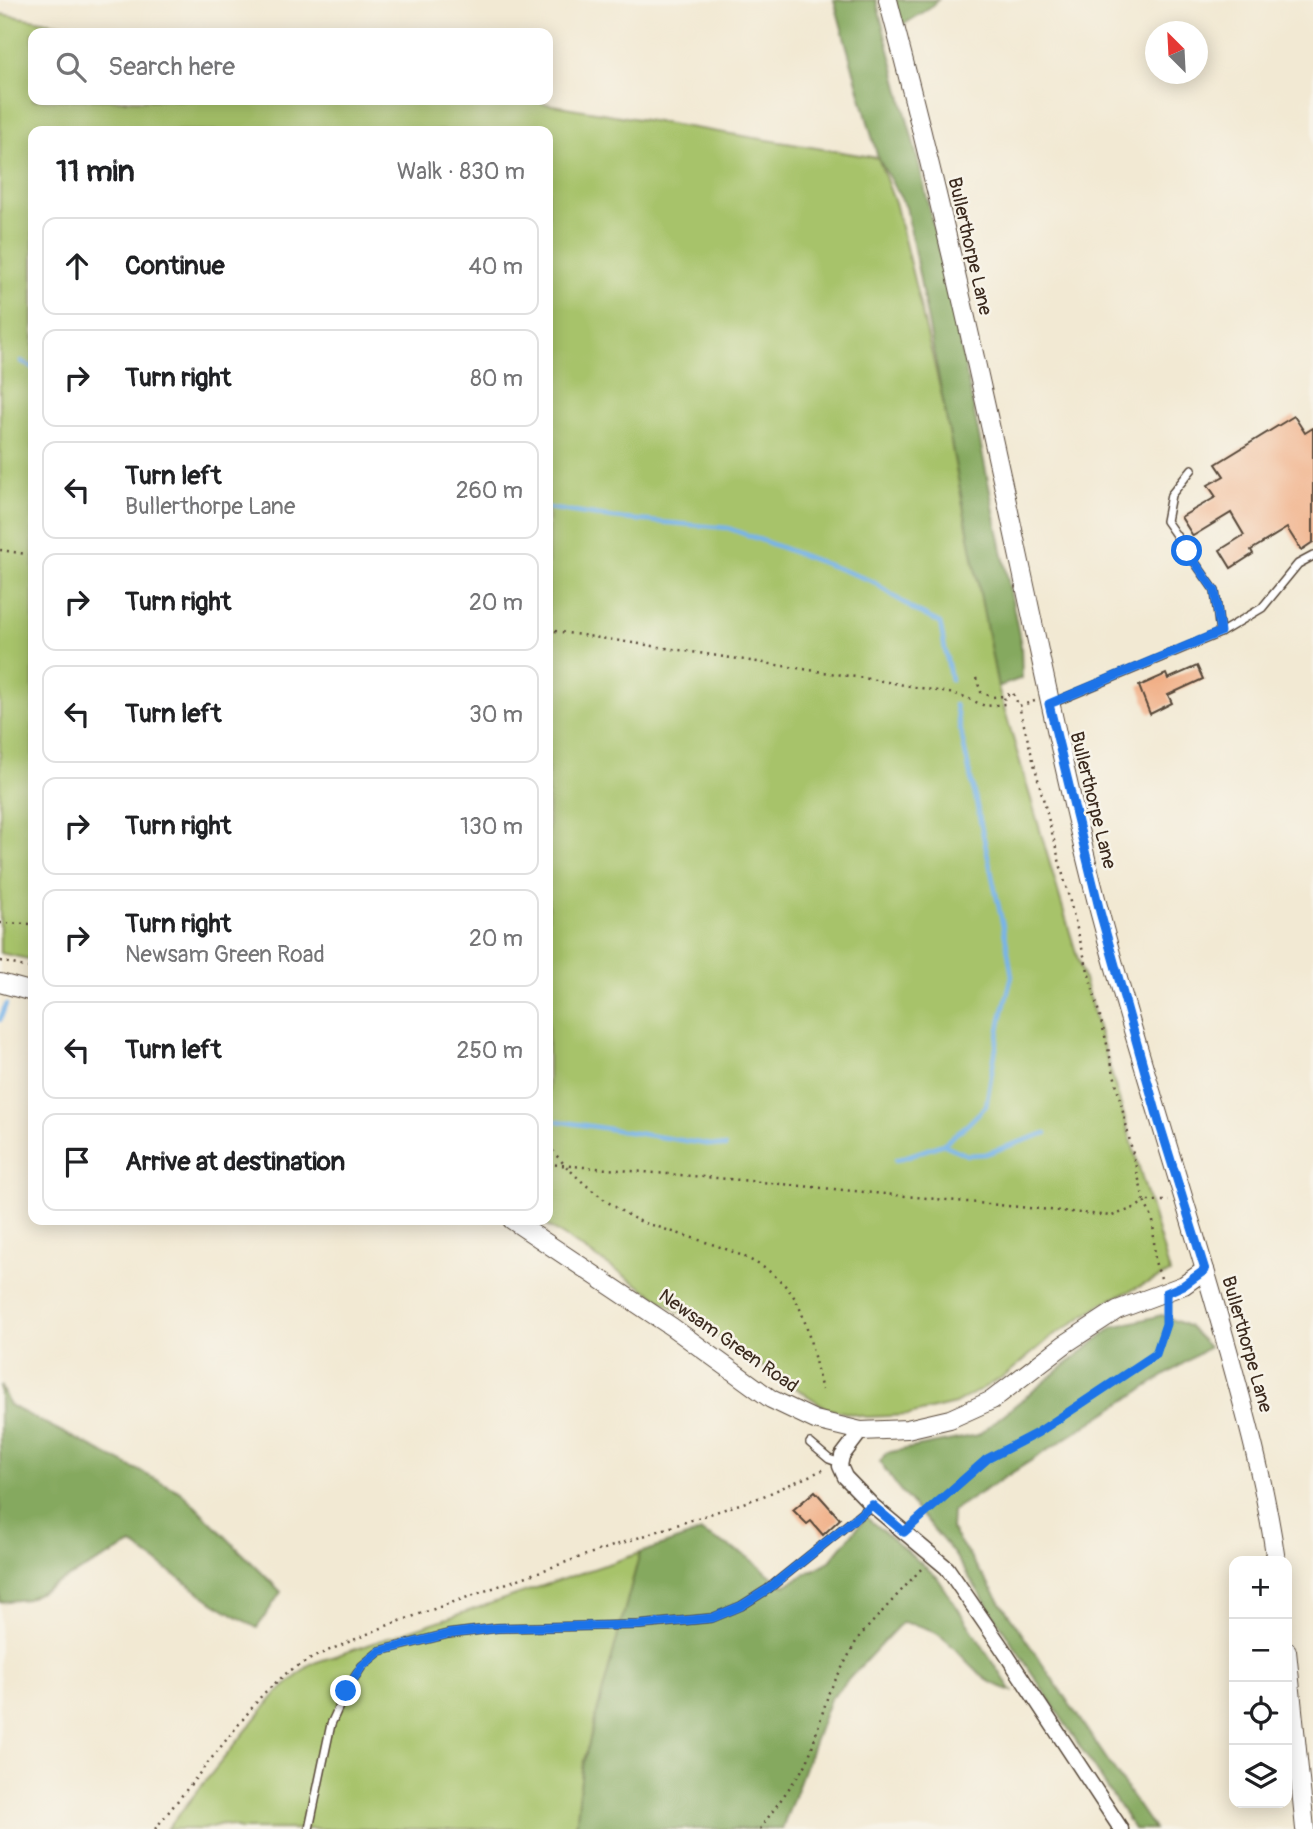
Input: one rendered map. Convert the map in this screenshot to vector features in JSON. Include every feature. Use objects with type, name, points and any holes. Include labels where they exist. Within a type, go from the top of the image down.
[{"type":"street","name":"Bullerthorpe Lane","points":[[888,0],[946,226],[1049,701],[1100,912],[1258,1456],[1275,1556]]},
{"type":"street","points":[[0,983],[28,991]]},
{"type":"street","name":"Newsam Green Road","points":[[520,1225],[672,1326],[771,1399],[815,1420],[861,1431],[906,1429],[950,1419],[992,1400],[1065,1344],[1117,1310],[1184,1285],[1205,1270]]},
{"type":"street","points":[[861,1431],[842,1456],[845,1477],[872,1505],[947,1568],[1121,1829]]},
{"type":"street","points":[[1290,1682],[1305,1829]]},
{"type":"lane","points":[[1192,469],[1171,495],[1166,521],[1215,591],[1220,632]]},
{"type":"lane","points":[[1049,701],[1220,632],[1262,608],[1298,564],[1313,556]]},
{"type":"lane","points":[[810,1443],[829,1458],[841,1463]]},
{"type":"lane","points":[[309,1829],[331,1724],[346,1691],[362,1666],[380,1651],[448,1634],[498,1628],[639,1625],[712,1618],[741,1606],[768,1589],[872,1505]]},
{"type":"path","points":[[0,551],[28,554]]},
{"type":"path","points":[[553,631],[882,681],[960,695],[985,706],[1005,704],[1004,696]]},
{"type":"path","points":[[904,1532],[987,1459],[1037,1433],[1156,1354],[1166,1324],[1166,1293],[1155,1262],[1153,1220],[1144,1201],[1106,1040],[1019,706],[1013,693],[993,697],[981,692],[976,678]]},
{"type":"path","points":[[1019,706],[1049,701]]},
{"type":"path","points":[[0,923],[28,924]]},
{"type":"path","points":[[0,961],[28,968]]},
{"type":"path","points":[[553,1151],[565,1167],[635,1219],[729,1251],[773,1272],[795,1299],[808,1335],[822,1390]]},
{"type":"path","points":[[553,1165],[1112,1216],[1138,1207],[1144,1201],[1184,1201]]},
{"type":"path","points":[[155,1829],[263,1694],[289,1671],[318,1655],[386,1626],[761,1497],[841,1463]]},
{"type":"path","points":[[760,1829],[807,1762],[829,1692],[858,1638],[933,1556]]},
{"type":"green space","points":[[834,0],[876,0],[920,168],[964,362],[1021,645],[1022,678],[998,687],[906,207],[878,158]]},
{"type":"green space","points":[[895,0],[938,0],[901,26]]},
{"type":"green space","points":[[0,14],[85,28],[28,28],[28,105],[553,105],[878,158],[896,206],[942,396],[998,687],[1170,1273],[1105,1302],[1049,1339],[1006,1375],[955,1404],[909,1415],[867,1417],[828,1409],[547,1225],[553,1225],[553,126],[28,126],[28,959],[0,953]]},
{"type":"green space","points":[[1162,1315],[1188,1326],[1209,1347],[952,1511],[951,1529],[1154,1829],[1134,1829],[952,1551],[899,1489],[880,1462],[886,1453],[978,1435],[1113,1327]]},
{"type":"green space","points":[[0,1385],[9,1405],[181,1492],[281,1592],[257,1628],[214,1603],[132,1544],[27,1599],[0,1602]]},
{"type":"green space","points":[[866,1517],[937,1577],[1012,1691],[987,1680],[940,1635],[916,1625],[901,1623],[830,1699],[782,1829],[576,1829],[582,1769],[640,1553],[701,1532],[745,1555],[784,1586],[830,1561]]},
{"type":"green space","points":[[640,1553],[582,1769],[576,1829],[241,1829],[222,1824],[204,1829],[167,1829],[274,1696],[311,1664]]},
{"type":"building","points":[[1294,416],[1305,433],[1313,428],[1313,542],[1301,550],[1287,528],[1251,550],[1253,554],[1231,568],[1220,550],[1244,535],[1231,513],[1193,536],[1181,517],[1216,497],[1208,485],[1224,476],[1216,464]]},
{"type":"building","points":[[1197,666],[1203,679],[1168,695],[1172,703],[1150,714],[1139,686],[1166,674],[1168,679]]},
{"type":"building","points":[[815,1491],[840,1519],[823,1535],[811,1521],[807,1524],[793,1510]]},
{"type":"waterway","points":[[21,361],[28,365]]},
{"type":"waterway","points":[[553,509],[613,518],[728,528],[872,581],[914,610],[940,623],[951,680]]},
{"type":"waterway","points":[[896,1160],[943,1144],[986,1106],[1001,1019],[1012,976],[955,705]]},
{"type":"waterway","points":[[0,1020],[6,1004]]},
{"type":"waterway","points":[[558,1121],[725,1147]]},
{"type":"waterway","points":[[943,1144],[967,1155],[985,1154],[1046,1133]]},
{"type":"route","points":[[346,1691],[362,1666],[380,1651],[448,1634],[498,1628],[639,1625],[712,1618],[741,1606],[768,1589],[872,1505],[904,1532],[987,1459],[1037,1433],[1156,1354],[1166,1324],[1166,1293],[1184,1285],[1205,1270],[1159,1122],[1100,912],[1049,704],[1220,632],[1215,591],[1187,551]]}]
